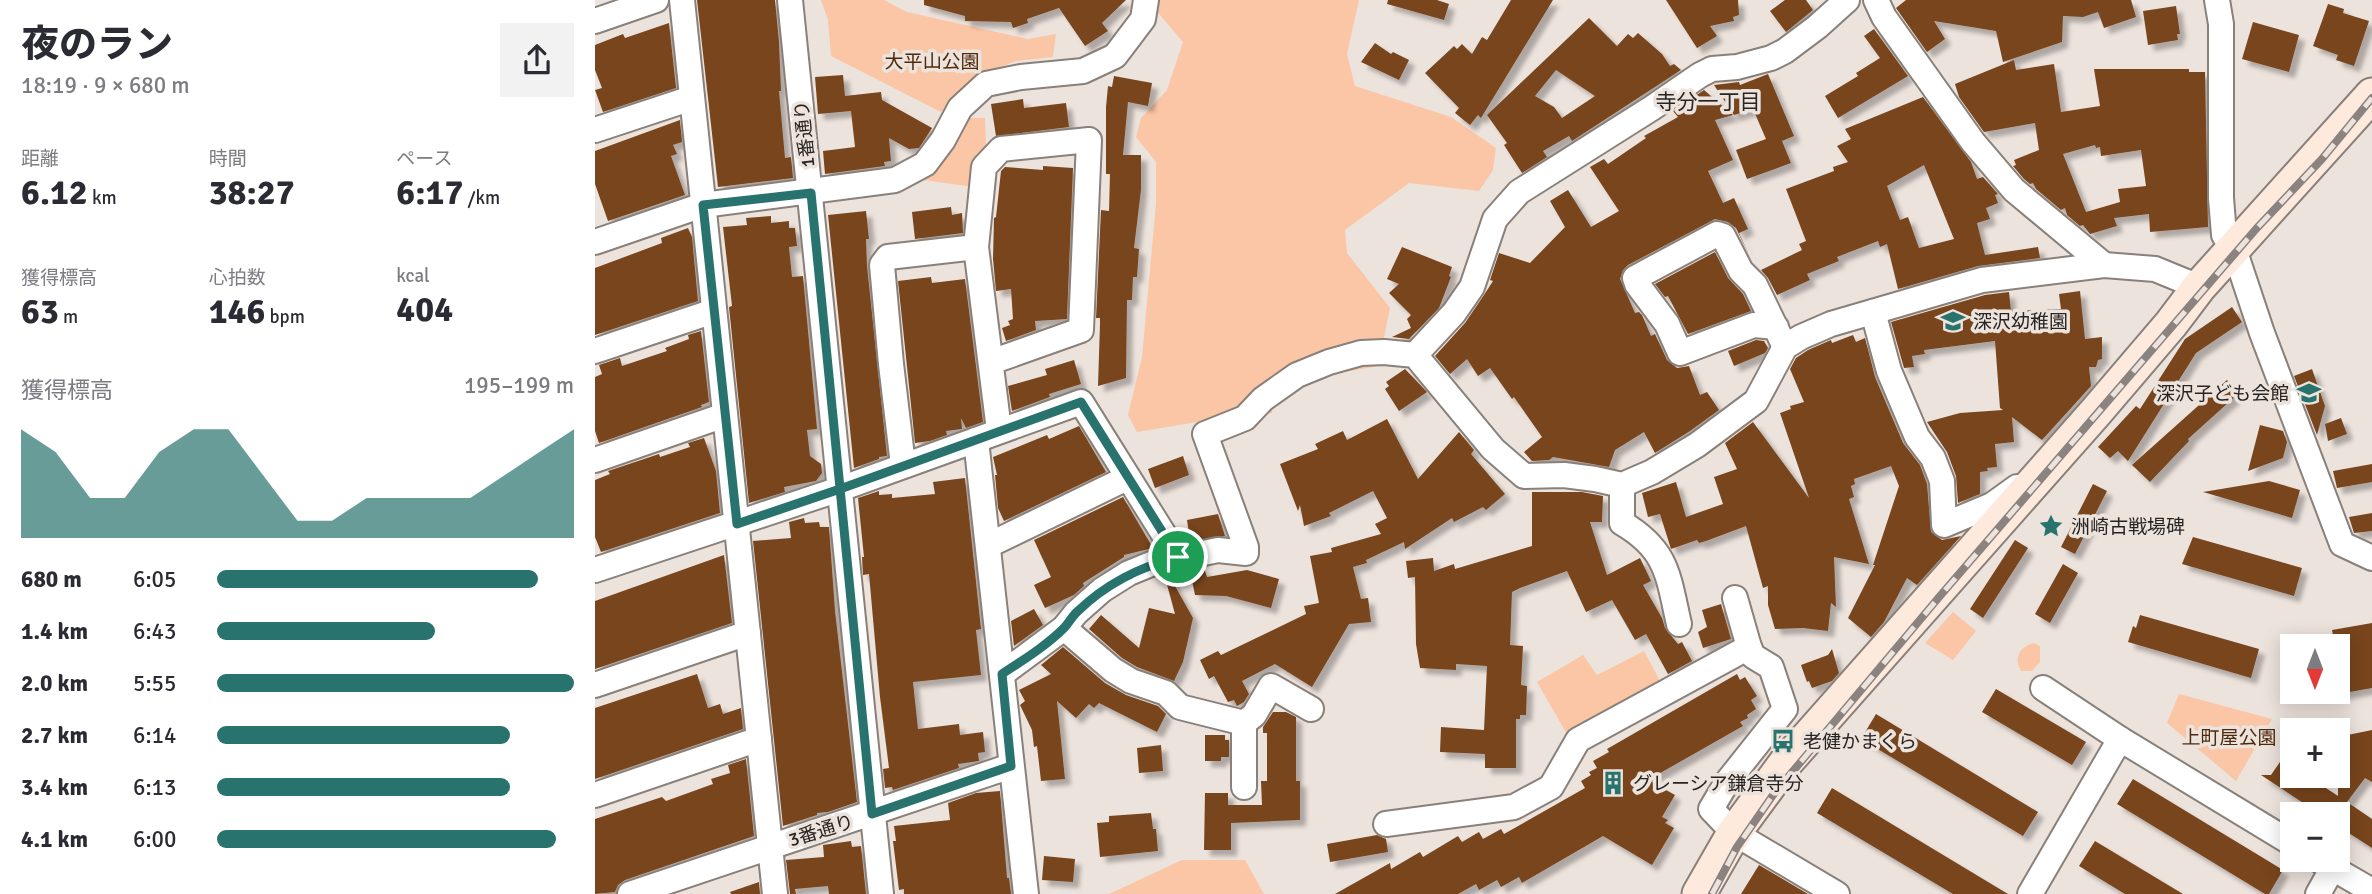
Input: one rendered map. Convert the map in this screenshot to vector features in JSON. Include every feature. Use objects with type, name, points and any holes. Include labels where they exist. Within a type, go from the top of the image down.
[{"type":"street","points":[[595,21],[656,0]]},
{"type":"street","points":[[682,0],[775,894]]},
{"type":"street","name":"1番通り","points":[[790,0],[881,894]]},
{"type":"street","points":[[595,242],[703,205],[895,180],[925,164],[943,141],[960,108],[986,84],[1021,77],[1083,71],[1115,56],[1143,19],[1146,0]]},
{"type":"street","points":[[1415,355],[1454,313],[1472,287],[1495,219],[1520,192],[1700,75],[1712,69],[1737,67],[1770,58],[1785,51],[1847,0]]},
{"type":"street","points":[[1876,0],[1884,17],[1973,142],[2014,190],[2104,265]]},
{"type":"street","points":[[2217,0],[2221,24],[2221,198],[2224,235],[2234,248],[2262,333],[2342,544],[2372,558]]},
{"type":"street","points":[[1699,894],[1734,833],[1787,761],[2031,486],[2163,334],[2199,287],[2372,95]]},
{"type":"street","points":[[595,131],[692,98]]},
{"type":"street","points":[[991,362],[1081,330],[1089,140],[1001,149],[984,167],[977,247],[991,362],[987,435],[989,544],[1026,894]]},
{"type":"street","points":[[1002,674],[1064,628],[1076,612],[1120,579],[1151,564],[1178,557],[1218,550],[1246,553],[1205,434],[1245,418],[1263,399],[1297,375],[1329,362],[1361,353],[1415,355],[1493,449],[1524,476],[1564,475],[1595,478],[1622,485],[1652,472],[1697,445],[1756,401],[1780,337],[1755,285],[1741,271],[1723,236],[1717,234],[1635,278],[1667,324],[1680,353],[1754,325],[1780,337],[1801,337],[1831,324],[1982,280],[2104,265],[2155,269],[2199,287]]},
{"type":"street","points":[[903,465],[882,265],[888,257],[977,247]]},
{"type":"street","points":[[595,351],[714,311]]},
{"type":"street","points":[[1873,312],[1889,372],[1917,438],[1933,458],[1942,481],[1944,525],[1992,505],[2022,484],[2031,486]]},
{"type":"street","points":[[595,570],[840,489],[1081,402],[1178,557]]},
{"type":"street","points":[[595,460],[725,415]]},
{"type":"street","points":[[989,544],[1127,478]]},
{"type":"street","points":[[1622,485],[1622,523],[1639,532],[1676,565],[1679,624]]},
{"type":"street","points":[[1735,598],[1753,656],[1771,667],[1785,709],[1727,782],[1711,809],[1734,833],[1837,894]]},
{"type":"street","points":[[1064,628],[1113,670],[1131,681],[1166,693],[1180,708],[1244,723]]},
{"type":"street","points":[[595,685],[748,633]]},
{"type":"street","points":[[1386,824],[1514,807],[1551,787],[1578,740],[1749,646]]},
{"type":"street","points":[[1244,723],[1254,715],[1271,686],[1311,709]]},
{"type":"street","points":[[2043,688],[2120,739],[2280,836]]},
{"type":"street","points":[[1244,723],[1244,787]]},
{"type":"street","points":[[595,795],[759,739]]},
{"type":"street","points":[[2030,894],[2120,739]]},
{"type":"street","name":"3番通り","points":[[630,894],[1011,766]]},
{"type":"street","points":[[2318,894],[2322,872]]},
{"type":"street","points":[[2338,872],[2372,891]]},
{"type":"green space","name":"大平山公園","points":[[821,0],[884,0],[907,12],[1028,39],[1056,34],[1053,57],[1016,61],[976,77],[941,112],[831,56],[828,20]]},
{"type":"green space","points":[[1157,0],[1359,0],[1347,54],[1355,86],[1451,117],[1496,148],[1493,170],[1479,191],[1409,183],[1345,230],[1347,253],[1390,308],[1378,366],[1345,372],[1326,357],[1276,377],[1272,413],[1233,416],[1137,432],[1128,415],[1142,357],[1156,204],[1156,162],[1136,137],[1141,118],[1167,90],[1183,42],[1155,9]]},
{"type":"green space","points":[[965,118],[985,118],[986,145],[978,159],[973,187],[924,180],[944,159]]},
{"type":"green space","points":[[1953,612],[1976,631],[1953,660],[1925,643]]},
{"type":"green space","points":[[2034,643],[2040,646],[2040,662],[2032,671],[2021,671],[2019,653]]},
{"type":"green space","points":[[1644,651],[1660,681],[1567,734],[1537,682],[1583,655],[1597,675]]},
{"type":"green space","name":"上町屋公園","points":[[2179,694],[2272,719],[2236,781],[2167,723]]},
{"type":"green space","points":[[1182,860],[1245,860],[1264,894],[1109,894]]},
{"type":"building","points":[[697,0],[775,0],[785,158],[791,157],[793,178],[718,187]]},
{"type":"building","points":[[924,0],[1126,0],[1102,23],[1108,31],[1085,46],[1059,8],[1027,19],[1028,23],[1013,28],[1011,22],[965,21],[965,16],[924,5]]},
{"type":"building","points":[[1388,0],[1437,0],[1449,4],[1444,20],[1387,4]]},
{"type":"building","points":[[1511,0],[1553,0],[1481,118],[1478,115],[1470,125],[1455,113],[1459,108],[1425,73],[1454,46],[1457,49],[1462,44],[1472,54],[1482,37],[1487,40]]},
{"type":"building","points":[[1666,0],[1738,0],[1739,15],[1733,17],[1734,21],[1710,26],[1717,36],[1697,48]]},
{"type":"building","points":[[1785,0],[1806,0],[1813,10],[1786,32],[1770,11]]},
{"type":"building","points":[[1906,0],[2131,0],[2136,17],[2104,28],[2098,12],[2083,17],[2063,16],[2062,42],[2003,62],[1996,31],[1934,21],[1945,39],[1927,52],[1896,8]]},
{"type":"building","points":[[2328,4],[2344,9],[2343,13],[2369,21],[2354,66],[2336,60],[2338,55],[2313,46]]},
{"type":"building","points":[[2176,6],[2180,34],[2177,34],[2178,40],[2148,45],[2143,11]]},
{"type":"building","points":[[1589,18],[1617,46],[1628,34],[1633,38],[1638,33],[1662,54],[1670,66],[1674,64],[1681,70],[1572,141],[1569,136],[1543,151],[1547,157],[1522,173],[1504,145],[1507,143],[1487,115]],"holes":[[[1556,70],[1595,96],[1562,118],[1554,107],[1535,96]]]},
{"type":"building","points":[[2253,22],[2299,35],[2289,72],[2242,59]]},
{"type":"building","points":[[669,23],[676,88],[603,112],[595,90],[602,88],[595,70],[595,45],[623,34],[625,38]]},
{"type":"building","points":[[1874,29],[1908,76],[1838,118],[1825,96],[1858,76],[1856,73],[1880,58],[1864,36]]},
{"type":"building","points":[[1375,43],[1391,54],[1393,52],[1409,60],[1399,80],[1361,62]]},
{"type":"building","points":[[2014,60],[2016,70],[2054,64],[2061,112],[2100,106],[2094,69],[2189,69],[2189,72],[2205,72],[2208,227],[2150,232],[2149,214],[2114,218],[2117,226],[2090,234],[2083,225],[2080,226],[2067,215],[2065,208],[2061,210],[2036,189],[2033,183],[2030,184],[2024,179],[2013,166],[2016,165],[2014,160],[2039,150],[2035,123],[1984,132],[1959,97],[1955,84]],"holes":[[[2095,145],[2096,148],[2100,147],[2101,156],[2141,150],[2146,186],[2118,189],[2120,202],[2086,212],[2063,154]]]},
{"type":"building","points":[[1768,74],[1794,136],[1782,141],[1791,163],[1747,179],[1736,150],[1766,139],[1753,109],[1734,115],[1714,85],[1739,82],[1740,85]]},
{"type":"building","points":[[843,75],[845,96],[881,92],[882,100],[932,128],[919,148],[909,149],[889,138],[891,161],[884,162],[885,166],[825,174],[823,151],[855,147],[851,111],[818,114],[815,77]]},
{"type":"building","points":[[1114,76],[1152,83],[1148,106],[1128,102],[1123,155],[1141,155],[1141,190],[1134,248],[1139,249],[1137,277],[1133,277],[1132,300],[1127,300],[1126,378],[1098,386],[1100,318],[1096,318],[1101,210],[1109,211],[1106,107],[1108,86],[1112,87]]},
{"type":"building","points":[[1704,90],[1733,115],[1715,120],[1733,160],[1708,171],[1723,203],[1734,198],[1748,229],[1739,233],[1750,257],[1736,228],[1728,222],[1715,219],[1628,265],[1620,279],[1635,313],[1642,315],[1651,336],[1655,334],[1667,360],[1677,368],[1689,366],[1700,395],[1707,392],[1719,410],[1655,453],[1644,432],[1615,450],[1609,467],[1553,457],[1549,460],[1532,461],[1524,452],[1542,437],[1490,368],[1478,376],[1467,359],[1450,374],[1435,356],[1465,323],[1493,281],[1490,280],[1499,253],[1530,263],[1565,227],[1550,201],[1568,190],[1591,227],[1619,211],[1590,167],[1604,159],[1608,164],[1646,138],[1644,136],[1678,117],[1673,111]]},
{"type":"building","points":[[1923,97],[1971,162],[1977,179],[1983,177],[1998,194],[1995,195],[1998,203],[1986,208],[1990,219],[1977,223],[1985,255],[2038,247],[2040,258],[1978,266],[1898,289],[1887,244],[1880,247],[1878,241],[1837,257],[1839,261],[1807,274],[1810,280],[1777,295],[1761,270],[1802,250],[1799,244],[1806,241],[1786,189],[1834,171],[1833,167],[1848,162],[1837,146],[1851,139],[1845,129]],"holes":[[[1924,165],[1954,239],[1919,248],[1908,217],[1900,220],[1887,186]]]},
{"type":"building","points":[[1023,99],[1024,108],[1066,103],[1069,127],[996,136],[991,104]]},
{"type":"building","points":[[680,120],[682,142],[673,145],[677,154],[671,156],[685,195],[608,221],[595,184],[595,151]]},
{"type":"building","points":[[1043,166],[1073,168],[1067,319],[1035,321],[1036,330],[1006,341],[1002,328],[1010,325],[1008,321],[1013,319],[1011,289],[996,291],[993,259],[994,218],[1001,171],[1005,167],[1043,170]]},
{"type":"building","points":[[951,207],[952,215],[962,213],[963,233],[915,239],[912,212]]},
{"type":"building","points":[[866,211],[869,239],[866,239],[867,266],[887,456],[854,468],[828,215]]},
{"type":"building","points":[[771,216],[771,223],[789,221],[789,228],[795,228],[797,246],[789,247],[792,277],[803,276],[817,429],[807,430],[810,456],[821,464],[822,473],[816,481],[784,487],[785,492],[749,503],[723,227],[747,225],[746,218]]},
{"type":"building","points":[[688,228],[692,237],[698,301],[595,335],[595,268],[662,243],[661,238]]},
{"type":"building","points":[[1402,247],[1452,267],[1439,308],[1409,339],[1392,337],[1411,328],[1407,319],[1411,315],[1389,293],[1399,284],[1387,279]]},
{"type":"building","points":[[1715,252],[1728,278],[1743,294],[1751,311],[1688,334],[1668,296],[1665,297],[1655,284]]},
{"type":"building","points":[[931,277],[932,283],[965,279],[983,422],[966,428],[961,418],[962,429],[946,431],[947,435],[915,443],[898,281]]},
{"type":"building","points":[[2080,291],[2085,339],[2102,337],[2102,359],[2098,360],[2096,367],[2089,367],[2091,386],[2042,440],[2012,417],[2014,442],[1995,444],[1997,467],[1980,472],[1980,494],[1958,503],[1956,476],[1947,452],[1927,422],[1960,413],[2003,410],[2000,408],[1995,341],[1924,350],[1925,354],[1912,356],[1914,367],[1904,368],[1891,322],[1985,295],[2009,292],[2011,311],[2061,309],[2059,294]]},
{"type":"building","points":[[2232,307],[2242,322],[2196,353],[2128,461],[2118,451],[2110,458],[2098,447],[2136,406],[2140,409],[2185,339]]},
{"type":"building","points":[[701,331],[709,402],[701,405],[702,407],[599,443],[595,431],[595,377],[602,374],[599,365],[620,358],[622,366],[667,351],[665,348],[689,339],[688,335]]},
{"type":"building","points":[[1853,335],[1856,342],[1865,338],[1875,377],[1903,443],[1920,465],[1927,484],[1931,532],[1942,540],[1961,536],[1917,585],[1907,578],[1884,622],[1871,637],[1848,618],[1875,565],[1899,486],[1891,466],[1854,479],[1855,484],[1851,486],[1854,497],[1849,499],[1869,564],[1834,557],[1836,607],[1831,603],[1828,631],[1775,629],[1768,605],[1768,586],[1763,588],[1746,526],[1706,541],[1699,543],[1697,540],[1671,549],[1660,514],[1648,517],[1642,493],[1676,482],[1686,517],[1723,504],[1714,477],[1737,469],[1725,443],[1753,422],[1809,498],[1780,413],[1791,409],[1790,406],[1804,402],[1790,369],[1796,358],[1808,350],[1831,340],[1832,343]]},
{"type":"building","points":[[1756,340],[1764,341],[1768,348],[1765,353],[1734,366],[1728,351]]},
{"type":"building","points":[[1074,360],[1081,384],[1049,394],[1050,397],[1012,411],[1008,386],[1047,375],[1045,369]]},
{"type":"building","points":[[1405,369],[1427,392],[1399,411],[1385,389],[1389,386],[1386,382]]},
{"type":"building","points":[[2312,369],[2325,406],[2317,435],[2294,376]]},
{"type":"building","points":[[2227,380],[2239,393],[2188,439],[2150,482],[2132,465]]},
{"type":"building","points":[[2341,418],[2347,434],[2328,441],[2325,424]]},
{"type":"building","points":[[1387,419],[1418,479],[1459,432],[1474,450],[1471,454],[1505,494],[1486,510],[1483,507],[1454,522],[1452,518],[1405,549],[1404,542],[1366,560],[1367,563],[1353,567],[1361,599],[1368,598],[1371,622],[1349,624],[1312,687],[1275,664],[1242,681],[1249,694],[1244,702],[1237,706],[1234,700],[1228,702],[1214,676],[1209,679],[1200,660],[1218,651],[1221,655],[1306,614],[1304,606],[1319,603],[1310,556],[1332,552],[1331,548],[1381,534],[1375,524],[1387,518],[1373,491],[1329,513],[1331,516],[1304,526],[1300,505],[1298,511],[1280,464],[1318,449],[1315,444],[1343,431],[1347,440]]},
{"type":"building","points":[[2260,425],[2283,431],[2287,442],[2283,458],[2248,471]]},
{"type":"building","points":[[1079,426],[1106,472],[1004,521],[998,508],[997,475],[993,457],[1047,435],[1049,439]]},
{"type":"building","points":[[704,438],[716,471],[720,513],[601,552],[595,537],[595,480],[610,474],[608,471],[690,447],[688,443]]},
{"type":"building","points":[[1183,456],[1189,475],[1155,488],[1148,469]]},
{"type":"building","points":[[2372,464],[2372,482],[2337,488],[2333,471]]},
{"type":"building","points":[[965,478],[981,629],[976,630],[981,675],[913,682],[918,729],[959,724],[960,735],[983,732],[985,752],[978,753],[979,761],[958,764],[959,768],[893,790],[892,787],[885,788],[883,769],[889,768],[869,574],[863,575],[864,557],[858,498],[879,491],[879,495],[892,494],[892,498],[935,494],[933,482]]},
{"type":"building","points":[[2269,481],[2300,490],[2292,518],[2203,492]]},
{"type":"building","points":[[2093,484],[2107,491],[2075,554],[2061,547]]},
{"type":"building","points":[[1532,492],[1582,492],[1603,496],[1602,522],[1590,522],[1607,575],[1640,558],[1651,581],[1643,585],[1665,628],[1678,644],[1682,642],[1692,661],[1668,674],[1646,634],[1635,640],[1612,600],[1586,612],[1567,571],[1512,592],[1510,645],[1523,646],[1521,685],[1527,686],[1526,715],[1520,715],[1520,719],[1516,719],[1516,768],[1485,768],[1485,754],[1440,752],[1441,727],[1484,730],[1487,666],[1456,664],[1456,670],[1420,668],[1416,644],[1415,577],[1408,578],[1406,561],[1433,558],[1434,571],[1454,564],[1455,569],[1532,546]]},
{"type":"building","points":[[1123,497],[1153,548],[1124,555],[1083,583],[1084,586],[1074,595],[1045,608],[1034,585],[1051,577],[1034,540]]},
{"type":"building","points":[[2372,513],[2372,531],[2354,533],[2349,517]]},
{"type":"building","points":[[1218,514],[1225,536],[1190,541],[1187,520]]},
{"type":"building","points":[[804,518],[805,523],[819,522],[820,527],[829,527],[835,611],[857,802],[783,826],[753,541],[791,538],[789,522]]},
{"type":"building","points":[[2193,537],[2302,568],[2294,596],[2182,564]]},
{"type":"building","points":[[2015,540],[2028,548],[1983,618],[1970,609]]},
{"type":"building","points":[[724,555],[732,623],[595,669],[595,601]]},
{"type":"building","points":[[2063,564],[2078,573],[2050,623],[2035,614]]},
{"type":"building","points":[[1204,568],[1207,577],[1247,570],[1279,579],[1271,608],[1226,596],[1195,595],[1190,571]]},
{"type":"building","points":[[1171,579],[1193,618],[1183,662],[1174,681],[1137,667],[1122,658],[1089,629],[1101,615],[1139,648],[1149,608],[1175,614],[1166,581]]},
{"type":"building","points":[[1721,604],[1731,639],[1703,648],[1698,632],[1707,627],[1702,610]]},
{"type":"building","points":[[1034,609],[1043,625],[1014,646],[1011,621]]},
{"type":"building","points":[[2140,615],[2259,649],[2251,678],[2128,642]]},
{"type":"building","points":[[2372,623],[2372,688],[2350,692],[2350,634],[2333,634],[2332,630]]},
{"type":"building","points":[[1063,647],[1105,683],[1126,695],[1158,706],[1166,714],[1157,732],[1099,703],[1094,708],[1089,704],[1076,718],[1057,701],[1065,779],[1041,781],[1037,746],[1034,747],[1032,730],[1020,705],[1025,701],[1019,690],[1051,674],[1041,665]]},
{"type":"building","points":[[1832,649],[1839,673],[1832,681],[1812,688],[1801,665],[1828,655]]},
{"type":"building","points":[[697,674],[708,708],[720,704],[723,714],[741,708],[743,729],[595,779],[595,708]]},
{"type":"building","name":"グレーシア鎌倉寺分","points":[[1737,674],[1740,680],[1745,677],[1757,696],[1751,700],[1756,709],[1740,722],[1743,726],[1648,780],[1675,795],[1662,817],[1668,820],[1665,823],[1674,828],[1652,865],[1603,836],[1522,883],[1519,877],[1501,887],[1497,880],[1479,890],[1476,884],[1458,894],[1335,894],[1390,863],[1391,869],[1420,852],[1423,857],[1458,836],[1462,842],[1479,832],[1483,839],[1501,829],[1504,834],[1585,788],[1581,781],[1597,768],[1593,761],[1609,752],[1607,749]]},
{"type":"building","points":[[1996,689],[2086,742],[2072,765],[1982,712]]},
{"type":"building","points":[[1273,712],[1286,712],[1296,717],[1296,781],[1300,781],[1300,820],[1231,823],[1231,850],[1204,850],[1205,793],[1228,793],[1228,805],[1262,805],[1261,781],[1267,781],[1267,733],[1263,733],[1263,727]]},
{"type":"building","points":[[1876,714],[2038,812],[2023,836],[1861,739]]},
{"type":"building","points":[[2372,730],[2372,782],[2365,778],[2347,802],[2302,802],[2281,788],[2326,788],[2338,796],[2338,788],[2350,788],[2350,735]]},
{"type":"building","points":[[1205,735],[1225,735],[1225,740],[1229,740],[1229,757],[1221,757],[1221,761],[1205,761]]},
{"type":"building","points":[[1161,745],[1163,771],[1139,773],[1137,748]]},
{"type":"building","points":[[746,759],[754,836],[625,880],[618,885],[615,892],[595,894],[595,819],[662,797],[666,801],[713,784],[711,779],[730,773],[728,765]]},
{"type":"building","points":[[2280,762],[2280,788],[2261,775],[2271,775]]},
{"type":"building","points":[[2133,779],[2280,868],[2282,872],[2269,894],[2265,894],[2117,804]]},
{"type":"building","points":[[1832,788],[2008,894],[1953,894],[1817,813]]},
{"type":"building","points":[[1000,791],[1007,878],[1011,894],[904,894],[904,889],[899,890],[893,841],[896,841],[894,826],[950,820],[948,803],[976,793]]},
{"type":"building","points":[[2350,804],[2372,819],[2372,848],[2350,834]]},
{"type":"building","points":[[1151,813],[1158,851],[1100,857],[1097,823],[1109,822],[1109,816]]},
{"type":"building","points":[[1377,835],[1386,839],[1388,852],[1330,862],[1327,844]]},
{"type":"building","points":[[851,841],[852,847],[861,846],[866,894],[829,894],[828,886],[795,889],[796,894],[790,894],[786,860],[824,857],[823,845]]},
{"type":"building","points":[[2095,841],[2183,894],[2125,894],[2079,866]]},
{"type":"building","points":[[1044,856],[1075,859],[1073,882],[1042,880]]},
{"type":"building","points":[[1759,865],[1808,894],[1741,894]]},
{"type":"building","points":[[759,882],[760,894],[730,892]]},
{"type":"railway","points":[[1712,894],[1737,847],[1773,795],[1940,596],[2256,229],[2322,159],[2372,98]]},
{"type":"place","name":"深沢幼稚園","points":[[1953,321]]},
{"type":"place","name":"深沢子ども会館","points":[[2309,393]]},
{"type":"place","name":"洲崎古戦場碑","points":[[2051,526]]},
{"type":"place","name":"老健かまくら","points":[[1783,741]]},
{"type":"place","name":"グレーシア鎌倉寺分","points":[[1613,783]]},
{"type":"district","name":"寺分一丁目","points":[[1708,102]]},
{"type":"route","points":[[1178,557],[1081,402],[840,489],[737,524],[703,205],[811,193],[840,489],[872,814],[1011,766],[1002,674],[1064,628],[1076,612],[1102,590],[1129,573],[1178,557]]}]
